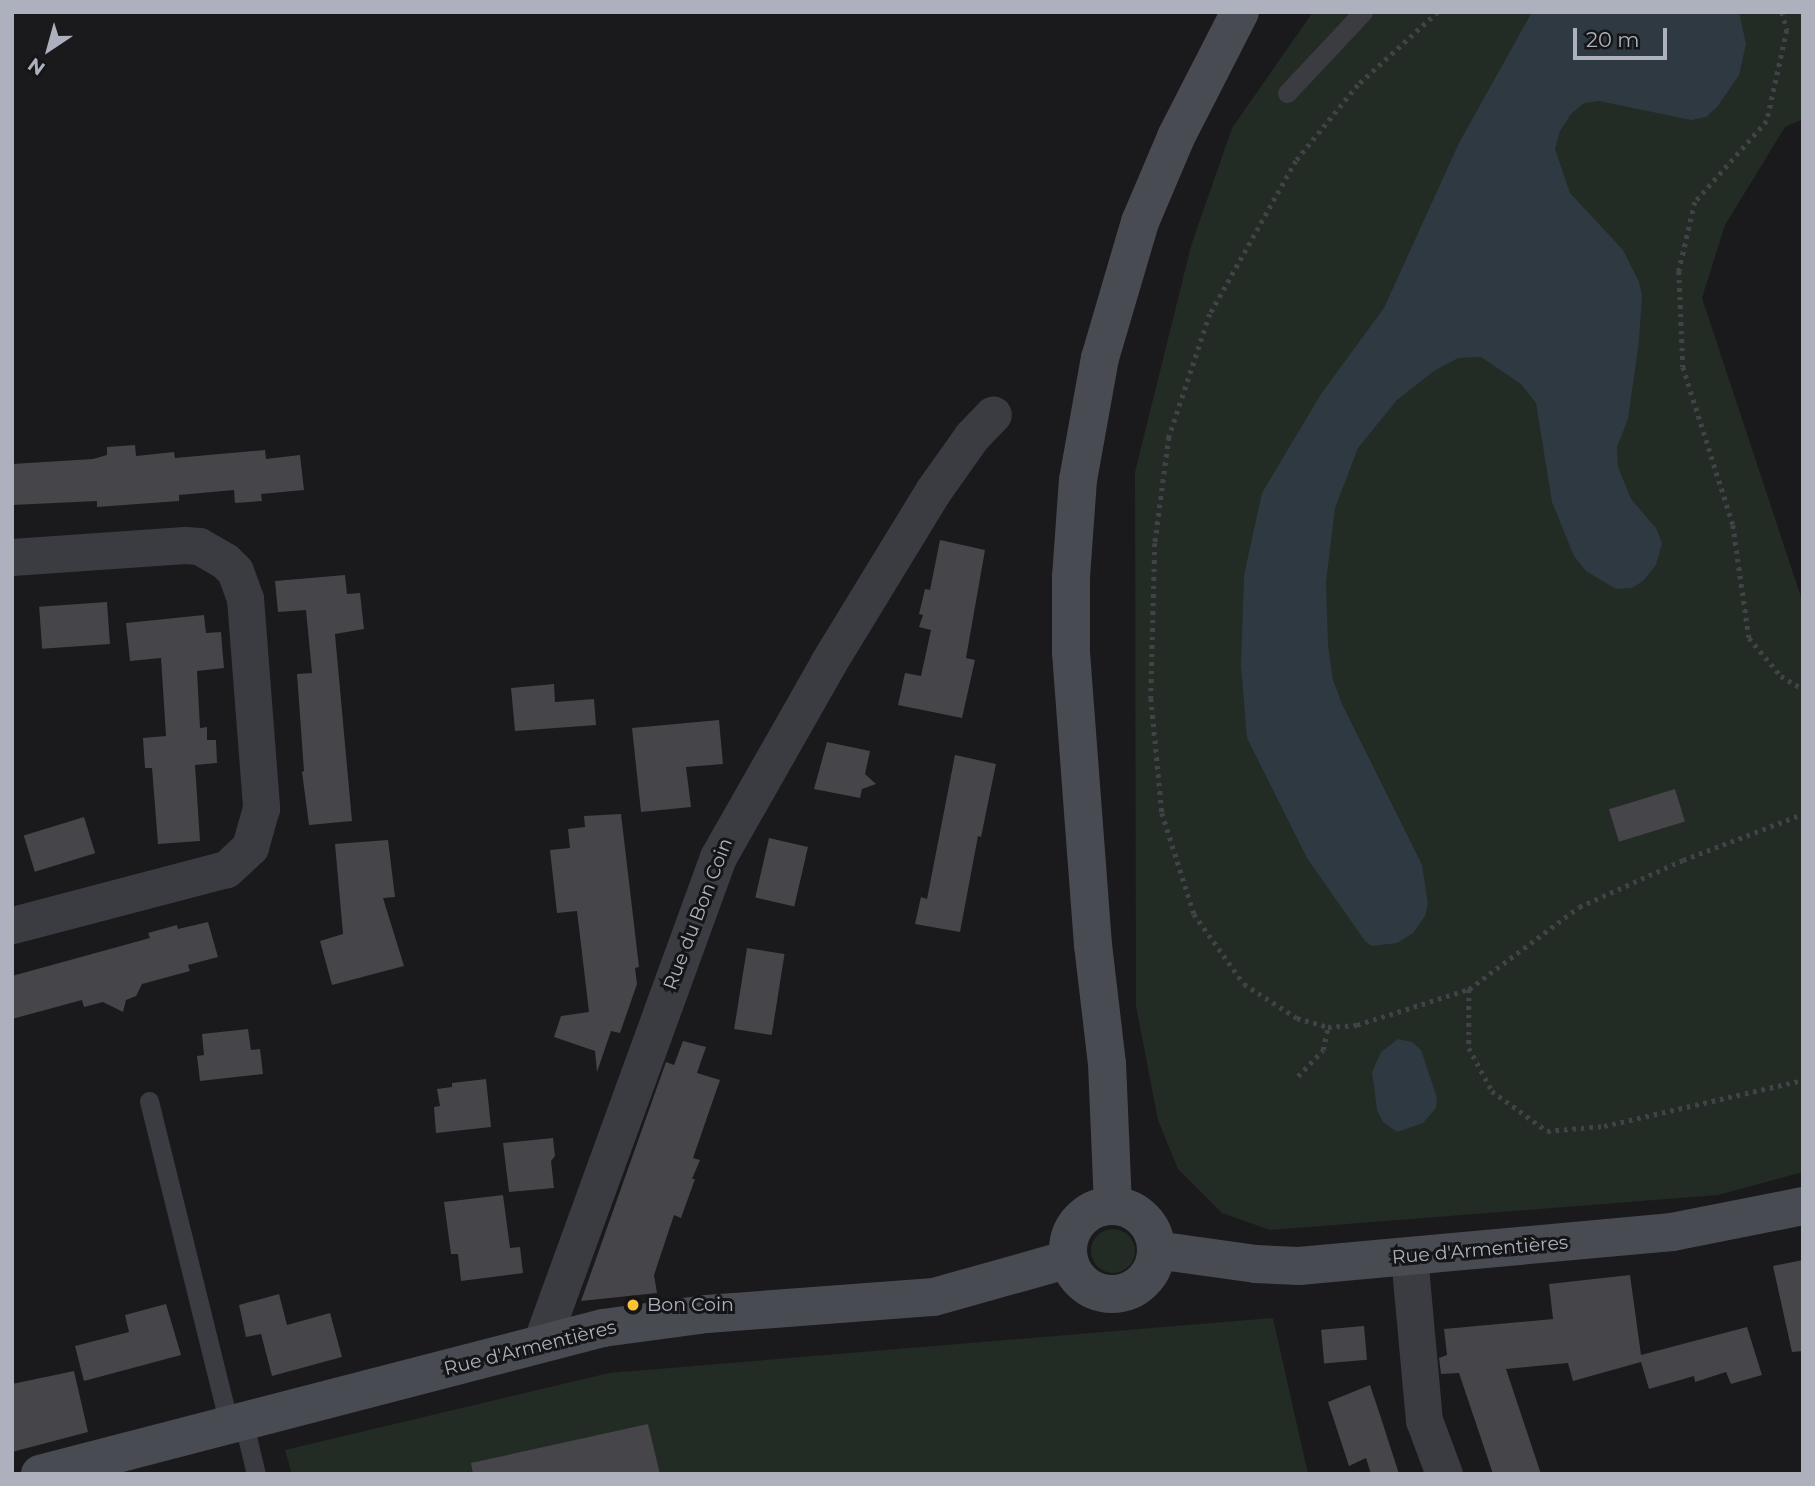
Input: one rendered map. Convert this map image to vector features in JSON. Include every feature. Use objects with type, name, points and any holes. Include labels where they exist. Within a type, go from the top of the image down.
[{"type":"main road","points":[[1113,1206],[1107,1064],[1093,945],[1071,652],[1072,567],[1078,480],[1100,358],[1140,222],[1176,137],[1240,12]]},
{"type":"main road","points":[[1113,1206],[1133,1211],[1143,1219],[1151,1230],[1156,1250],[1148,1275],[1133,1289],[1120,1293],[1100,1292],[1087,1287],[1077,1278],[1069,1259],[1068,1243],[1078,1222],[1090,1212],[1113,1206]]},
{"type":"main road","name":"Rue d'Armentières","points":[[1156,1250],[1278,1266],[1672,1231],[1803,1206]]},
{"type":"main road","name":"Rue d'Armentières","points":[[40,1474],[541,1343],[643,1321],[934,1297],[1069,1259]]},
{"type":"street","name":"Rue du Bon Coin","points":[[541,1343],[718,857],[821,674],[933,491],[964,446],[993,414]]},
{"type":"street","points":[[12,557],[185,545],[199,546],[225,561],[241,584],[244,598],[261,808],[250,846],[235,864],[226,869],[12,925]]},
{"type":"street","points":[[1409,1256],[1423,1412],[1444,1474]]},
{"type":"lane","points":[[1287,93],[1363,12]]},
{"type":"lane","points":[[149,1101],[236,1422],[256,1474]]},
{"type":"path","points":[[1438,12],[1359,85],[1296,161],[1210,314],[1169,437],[1155,543],[1151,698],[1162,813],[1194,914],[1244,984],[1297,1017],[1328,1027],[1357,1025],[1469,989],[1579,907],[1683,860],[1803,814]]},
{"type":"path","points":[[1782,12],[1787,30],[1768,121],[1695,202],[1679,271],[1683,367],[1733,525],[1749,638],[1781,676],[1803,689]]},
{"type":"path","points":[[1469,989],[1469,1048],[1492,1091],[1547,1131],[1604,1126],[1803,1080]]},
{"type":"path","points":[[1298,1076],[1323,1050],[1328,1027]]},
{"type":"shaded area","points":[[1313,12],[1803,12],[1803,119],[1785,127],[1725,225],[1702,298],[1803,603],[1803,1172],[1718,1195],[1270,1230],[1222,1213],[1178,1169],[1158,1120],[1136,1006],[1135,472],[1191,246],[1232,128]]},
{"type":"shaded area","points":[[1532,12],[1739,12],[1746,44],[1739,75],[1717,107],[1706,117],[1691,120],[1599,101],[1584,103],[1571,114],[1560,131],[1555,149],[1570,193],[1623,250],[1639,282],[1642,296],[1639,341],[1628,419],[1617,447],[1618,467],[1631,499],[1656,528],[1662,543],[1656,565],[1643,581],[1632,588],[1616,589],[1586,571],[1574,556],[1552,502],[1536,403],[1521,384],[1481,357],[1458,358],[1434,371],[1397,400],[1358,448],[1335,508],[1326,582],[1328,646],[1333,680],[1342,704],[1422,865],[1428,904],[1425,916],[1413,933],[1397,943],[1372,946],[1365,941],[1307,858],[1247,738],[1241,666],[1244,575],[1262,493],[1321,394],[1384,308],[1459,143]]},
{"type":"shaded area","points":[[1398,1039],[1412,1042],[1421,1050],[1437,1098],[1436,1108],[1423,1123],[1397,1132],[1383,1122],[1377,1110],[1372,1072],[1381,1052]]},
{"type":"shaded area","points":[[1113,1229],[1128,1236],[1135,1251],[1128,1266],[1113,1273],[1098,1266],[1091,1251],[1098,1236]]},
{"type":"shaded area","points":[[1273,1318],[1308,1474],[292,1474],[285,1450],[609,1373]]},
{"type":"building","points":[[135,445],[136,456],[174,452],[175,458],[265,450],[266,459],[300,455],[304,490],[261,494],[262,501],[235,503],[234,490],[179,495],[179,501],[97,507],[97,501],[12,505],[12,464],[93,459],[107,455],[107,447]]},
{"type":"building","points":[[940,540],[985,550],[966,658],[975,660],[962,718],[898,705],[905,673],[921,676],[931,630],[919,627],[923,615],[919,614],[925,589],[930,590]]},
{"type":"building","points":[[345,575],[347,594],[360,593],[364,629],[335,634],[352,821],[309,825],[302,772],[297,674],[312,673],[306,610],[278,612],[275,581]]},
{"type":"building","points":[[107,602],[110,644],[42,649],[39,607]]},
{"type":"building","points":[[204,615],[206,633],[221,632],[224,668],[197,671],[200,728],[207,727],[207,740],[216,740],[217,763],[195,765],[200,841],[158,844],[152,768],[145,768],[143,738],[166,736],[161,658],[130,661],[126,623]]},
{"type":"building","points":[[554,684],[555,702],[594,699],[596,725],[515,731],[511,688]]},
{"type":"building","points":[[719,720],[723,764],[686,767],[691,807],[641,812],[632,728]]},
{"type":"building","points":[[827,742],[870,751],[865,774],[876,784],[862,789],[860,798],[814,789]]},
{"type":"building","points":[[955,755],[996,764],[981,837],[978,836],[960,932],[915,924],[921,897],[927,899]]},
{"type":"building","points":[[1675,789],[1685,822],[1619,842],[1609,809]]},
{"type":"building","points":[[621,814],[639,967],[635,968],[637,984],[620,1033],[611,1031],[597,1072],[595,1051],[554,1037],[561,1016],[589,1012],[577,911],[557,913],[550,850],[570,848],[568,829],[585,827],[584,816]]},
{"type":"building","points":[[84,817],[95,853],[35,872],[24,835]]},
{"type":"building","points":[[769,838],[808,847],[794,906],[755,897]]},
{"type":"building","points":[[388,840],[395,897],[383,898],[404,966],[332,985],[320,941],[343,934],[335,844]]},
{"type":"building","points":[[208,922],[218,957],[188,965],[190,971],[142,984],[136,996],[126,1000],[123,1012],[103,1002],[84,1007],[82,1000],[12,1019],[12,976],[150,938],[148,933],[177,925],[178,929]]},
{"type":"building","points":[[747,948],[785,954],[772,1035],[734,1029]]},
{"type":"building","points":[[248,1029],[251,1050],[260,1049],[263,1074],[200,1081],[197,1056],[204,1055],[202,1034]]},
{"type":"building","points":[[683,1041],[706,1047],[697,1073],[720,1080],[693,1158],[700,1160],[692,1179],[695,1179],[681,1218],[674,1215],[654,1275],[657,1293],[581,1301],[666,1062],[674,1065]]},
{"type":"building","points":[[486,1079],[491,1127],[436,1133],[434,1107],[440,1106],[437,1089],[452,1087],[452,1083]]},
{"type":"building","points":[[553,1138],[555,1156],[551,1161],[554,1188],[509,1192],[503,1143]]},
{"type":"building","points":[[503,1195],[510,1248],[520,1247],[523,1273],[461,1281],[458,1254],[451,1254],[444,1202]]},
{"type":"building","points":[[1803,1260],[1803,1351],[1792,1352],[1773,1266]]},
{"type":"building","points":[[1630,1275],[1641,1355],[1747,1327],[1762,1375],[1731,1384],[1726,1372],[1695,1382],[1694,1376],[1649,1389],[1641,1362],[1573,1381],[1568,1363],[1506,1369],[1541,1474],[1493,1474],[1459,1373],[1441,1374],[1439,1358],[1447,1355],[1444,1329],[1553,1319],[1549,1284]]},
{"type":"building","points":[[279,1294],[287,1325],[330,1313],[342,1357],[272,1376],[261,1334],[246,1337],[239,1305]]},
{"type":"building","points":[[166,1304],[181,1355],[84,1381],[75,1346],[129,1332],[125,1315]]},
{"type":"building","points":[[1364,1326],[1367,1360],[1324,1364],[1321,1330]]},
{"type":"building","points":[[74,1371],[88,1432],[12,1452],[12,1384]]},
{"type":"building","points":[[1370,1385],[1399,1474],[1371,1474],[1366,1458],[1349,1466],[1328,1402]]},
{"type":"building","points":[[648,1424],[660,1474],[473,1474],[471,1463]]},
{"type":"place","name":"Bon Coin","points":[[633,1305]]}]
